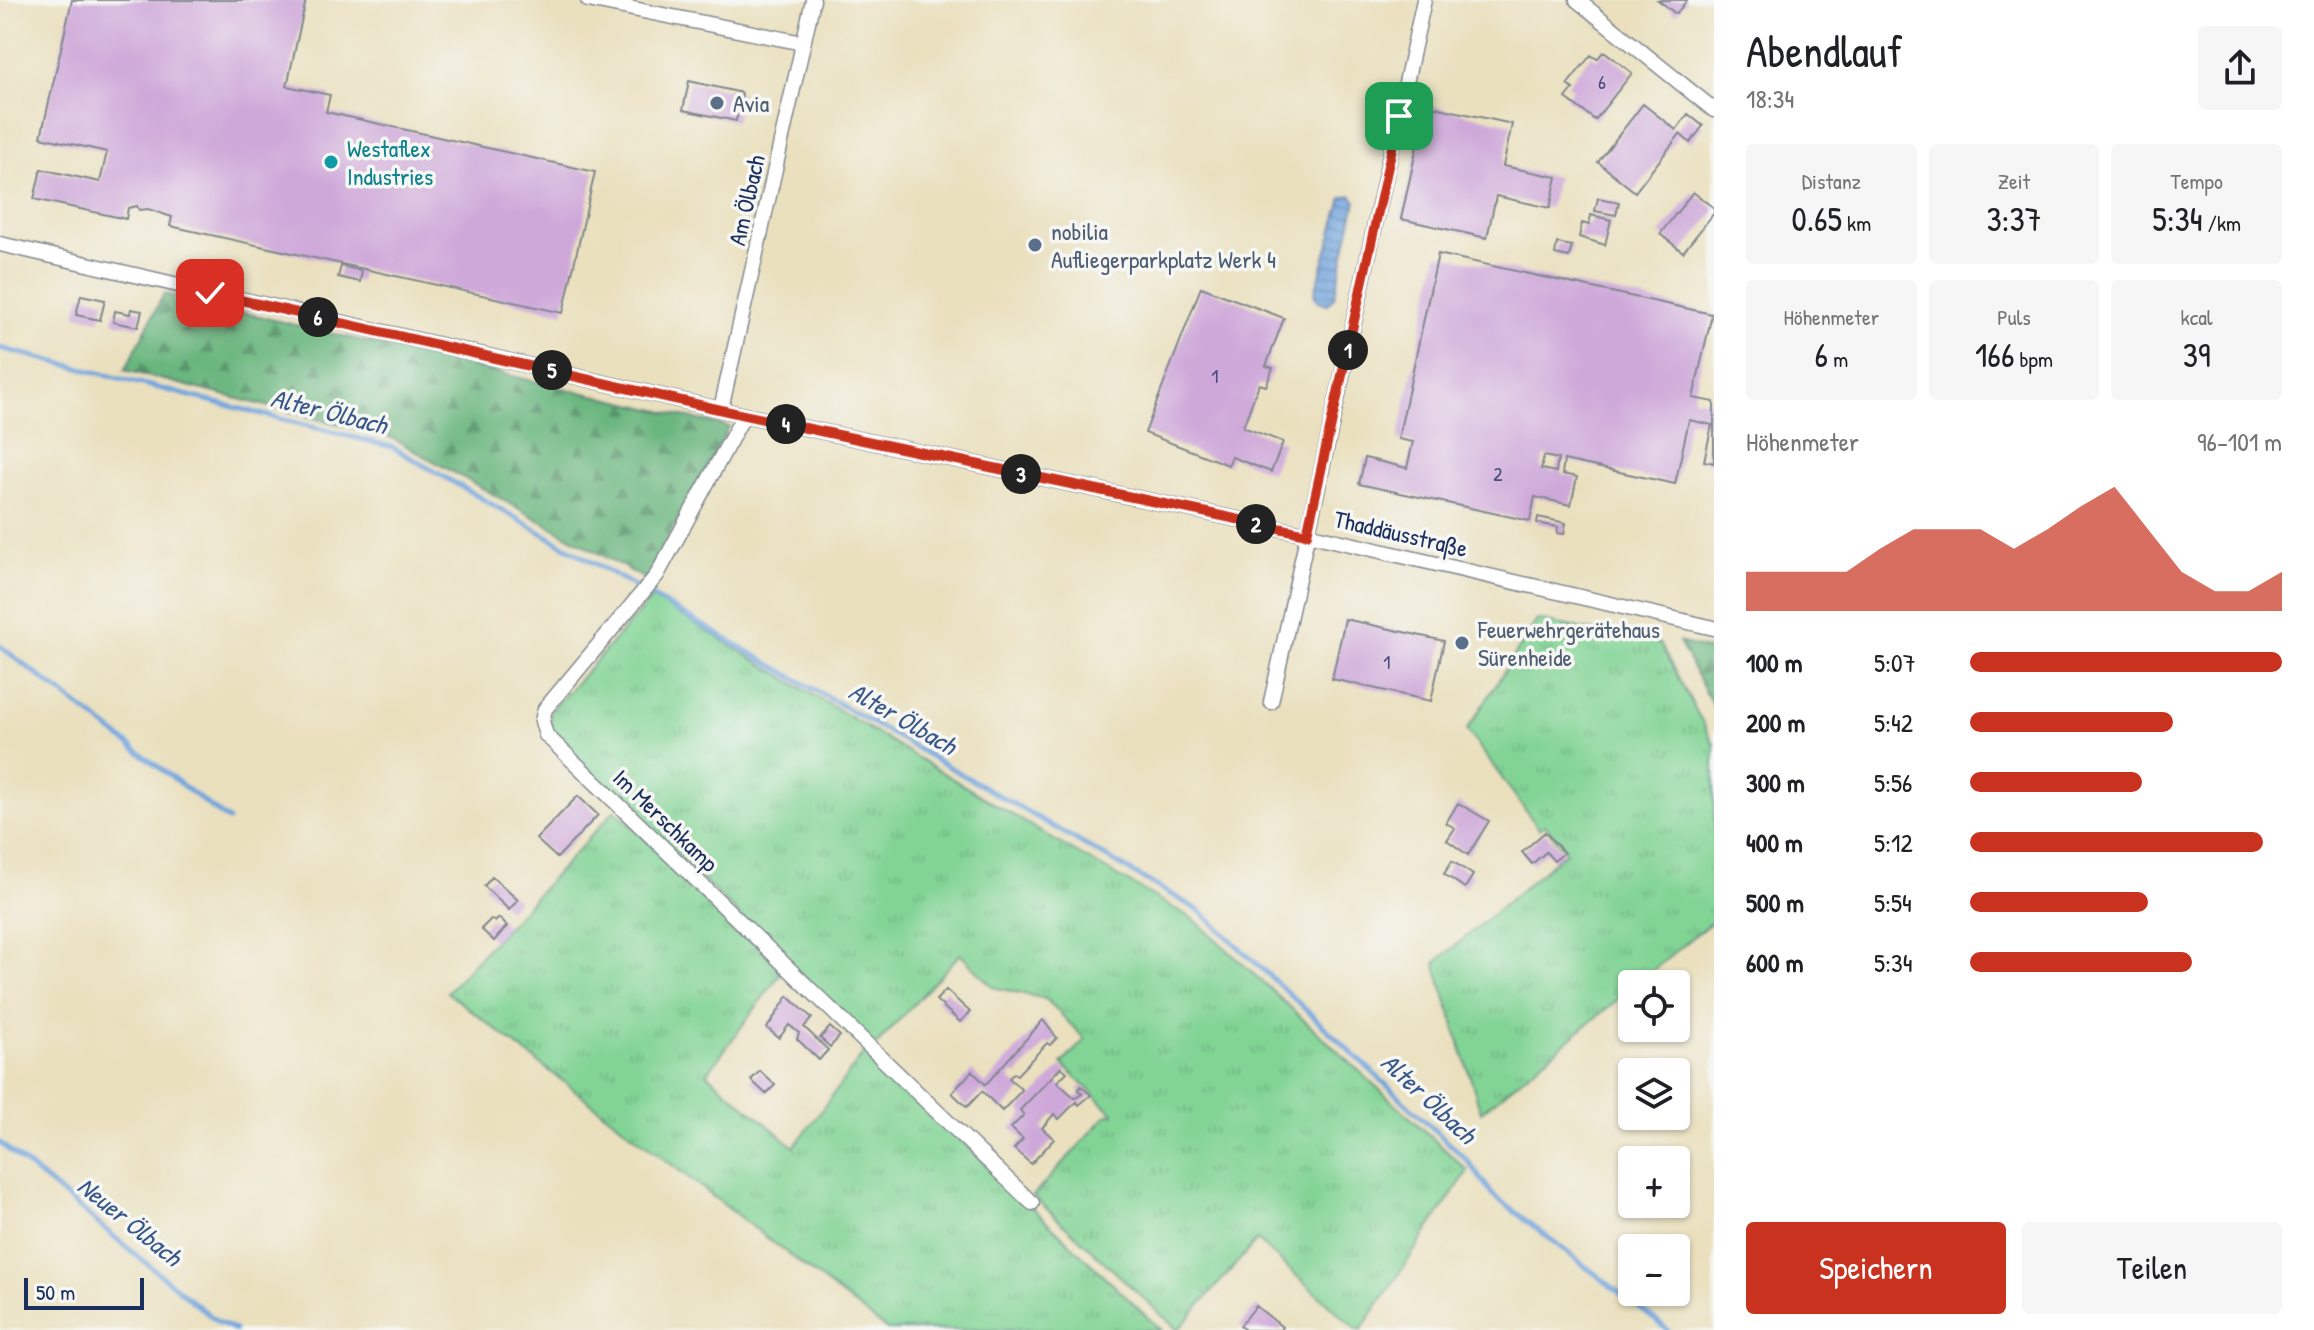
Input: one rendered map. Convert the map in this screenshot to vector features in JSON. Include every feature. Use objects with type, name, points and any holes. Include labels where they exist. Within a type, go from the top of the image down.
[{"type":"street","points":[[588,0],[803,43]]},
{"type":"street","name":"Am Ölbach","points":[[721,409],[813,0]]},
{"type":"street","points":[[1271,702],[1424,0]]},
{"type":"street","points":[[1577,0],[1714,110]]},
{"type":"street","name":"Thaddäusstraße","points":[[0,244],[744,415],[1307,534],[1714,628]]},
{"type":"street","name":"Im Merschkamp","points":[[744,415],[657,575],[639,601],[545,709],[542,721],[546,735],[1032,1203]]},
{"type":"green space","points":[[164,294],[729,427],[645,579],[392,438],[125,370]]},
{"type":"green space","points":[[652,598],[1061,844],[1195,920],[1468,1171],[1361,1330],[1357,1330],[1257,1240],[1178,1330],[1033,1196],[1107,1115],[1114,1114],[1062,1064],[1085,1039],[1046,999],[993,987],[960,954],[875,1046],[552,734],[550,712]]},
{"type":"green space","points":[[1537,620],[1660,644],[1714,744],[1714,920],[1653,970],[1618,970],[1618,999],[1481,1112],[1435,963],[1566,852],[1545,825],[1539,829],[1467,730]]},
{"type":"green space","points":[[1679,642],[1714,651],[1714,708]]},
{"type":"green space","points":[[615,810],[783,970],[707,1074],[794,1147],[866,1050],[1161,1330],[887,1330],[447,992]]},
{"type":"water","points":[[1351,195],[1356,201],[1334,298],[1327,304],[1318,301],[1314,295],[1342,198]]},
{"type":"building","name":"Westaflex Industries","points":[[72,0],[306,0],[287,86],[330,95],[326,112],[595,172],[563,313],[170,226],[172,217],[148,209],[139,210],[137,206],[128,208],[126,219],[34,199],[41,169],[100,182],[107,152],[41,137]]},
{"type":"building","points":[[1658,0],[1687,0],[1676,14]]},
{"type":"building","points":[[1604,51],[1632,73],[1595,120],[1566,98],[1573,89],[1567,85],[1591,55],[1597,59]]},
{"type":"building","points":[[689,81],[742,93],[736,121],[683,110]]},
{"type":"building","points":[[1643,104],[1676,130],[1688,114],[1703,126],[1690,143],[1680,134],[1635,192],[1598,162]]},
{"type":"building","points":[[1426,105],[1512,124],[1503,166],[1557,177],[1550,208],[1496,196],[1487,238],[1401,219]]},
{"type":"building","points":[[1693,192],[1714,208],[1714,213],[1683,252],[1660,234]]},
{"type":"building","points":[[1598,198],[1619,202],[1616,215],[1595,211]]},
{"type":"building","points":[[1591,215],[1611,220],[1605,245],[1579,237],[1582,223],[1589,225]]},
{"type":"building","points":[[1557,243],[1572,246],[1569,257],[1555,254]]},
{"type":"building","points":[[1438,254],[1712,314],[1693,398],[1714,402],[1714,463],[1704,461],[1712,425],[1689,420],[1675,484],[1564,460],[1562,474],[1577,477],[1571,505],[1535,497],[1530,521],[1359,484],[1365,458],[1407,468],[1413,442],[1398,439]],"holes":[[[1544,456],[1558,459],[1556,472],[1541,469]]]},
{"type":"building","points":[[341,266],[362,271],[360,282],[338,277]]},
{"type":"building","points":[[1201,287],[1284,318],[1266,366],[1273,368],[1266,386],[1259,384],[1243,427],[1283,442],[1271,472],[1232,457],[1228,465],[1145,433]]},
{"type":"building","points":[[81,295],[105,300],[100,320],[76,315]]},
{"type":"building","points":[[131,309],[142,311],[138,327],[113,322],[115,311],[130,314]]},
{"type":"building","points":[[1538,517],[1566,523],[1564,534],[1557,533],[1558,527],[1537,523]]},
{"type":"building","points":[[1345,619],[1444,641],[1431,701],[1332,679]]},
{"type":"building","points":[[578,796],[598,815],[557,858],[536,839]]},
{"type":"building","points":[[1458,803],[1489,821],[1468,855],[1447,840],[1455,828],[1446,823]]},
{"type":"building","points":[[1545,832],[1564,853],[1554,861],[1546,852],[1532,864],[1522,852]]},
{"type":"building","points":[[1452,861],[1473,875],[1465,888],[1444,874]]},
{"type":"building","points":[[492,877],[518,900],[509,910],[484,886]]},
{"type":"building","points":[[499,918],[507,926],[494,941],[481,929],[491,919],[495,922]]},
{"type":"building","points":[[946,990],[970,1012],[960,1022],[936,1000]]},
{"type":"building","points":[[788,996],[812,1018],[804,1027],[828,1050],[819,1060],[797,1039],[799,1033],[789,1025],[779,1038],[767,1028]]},
{"type":"building","points":[[1043,1020],[1057,1038],[1050,1045],[1047,1043],[1017,1075],[1014,1073],[1009,1078],[1022,1090],[1002,1111],[982,1091],[967,1107],[952,1093],[972,1071],[985,1084],[988,1082]]},
{"type":"building","points":[[830,1027],[840,1036],[830,1047],[820,1038]]},
{"type":"building","points":[[1061,1067],[1067,1072],[1057,1082],[1075,1098],[1082,1094],[1078,1090],[1081,1086],[1091,1095],[1079,1105],[1077,1102],[1059,1119],[1054,1114],[1042,1128],[1054,1139],[1031,1164],[1014,1149],[1023,1139],[1011,1128],[1024,1115],[1020,1110]]},
{"type":"building","points":[[760,1071],[775,1085],[766,1094],[751,1080]]},
{"type":"building","points":[[1256,1306],[1282,1327],[1280,1330],[1245,1330],[1240,1326]]},
{"type":"waterway","name":"Alter Ölbach","points":[[0,348],[392,447],[1200,911],[1467,1160],[1493,1195],[1668,1330]]},
{"type":"waterway","points":[[0,646],[228,820]]},
{"type":"waterway","name":"Neuer Ölbach","points":[[0,1143],[218,1322],[235,1330]]},
{"type":"place","name":"Avia","points":[[717,103]]},
{"type":"place","name":"Westaflex Industries","points":[[331,162]]},
{"type":"place","name":"nobilia Aufliegerparkplatz Werk 4","points":[[1035,245]]},
{"type":"place","name":"Feuerwehrgerätehaus Sürenheide","points":[[1462,643]]},
{"type":"route","points":[[210,293],[744,415],[1307,534],[1399,116]]}]
